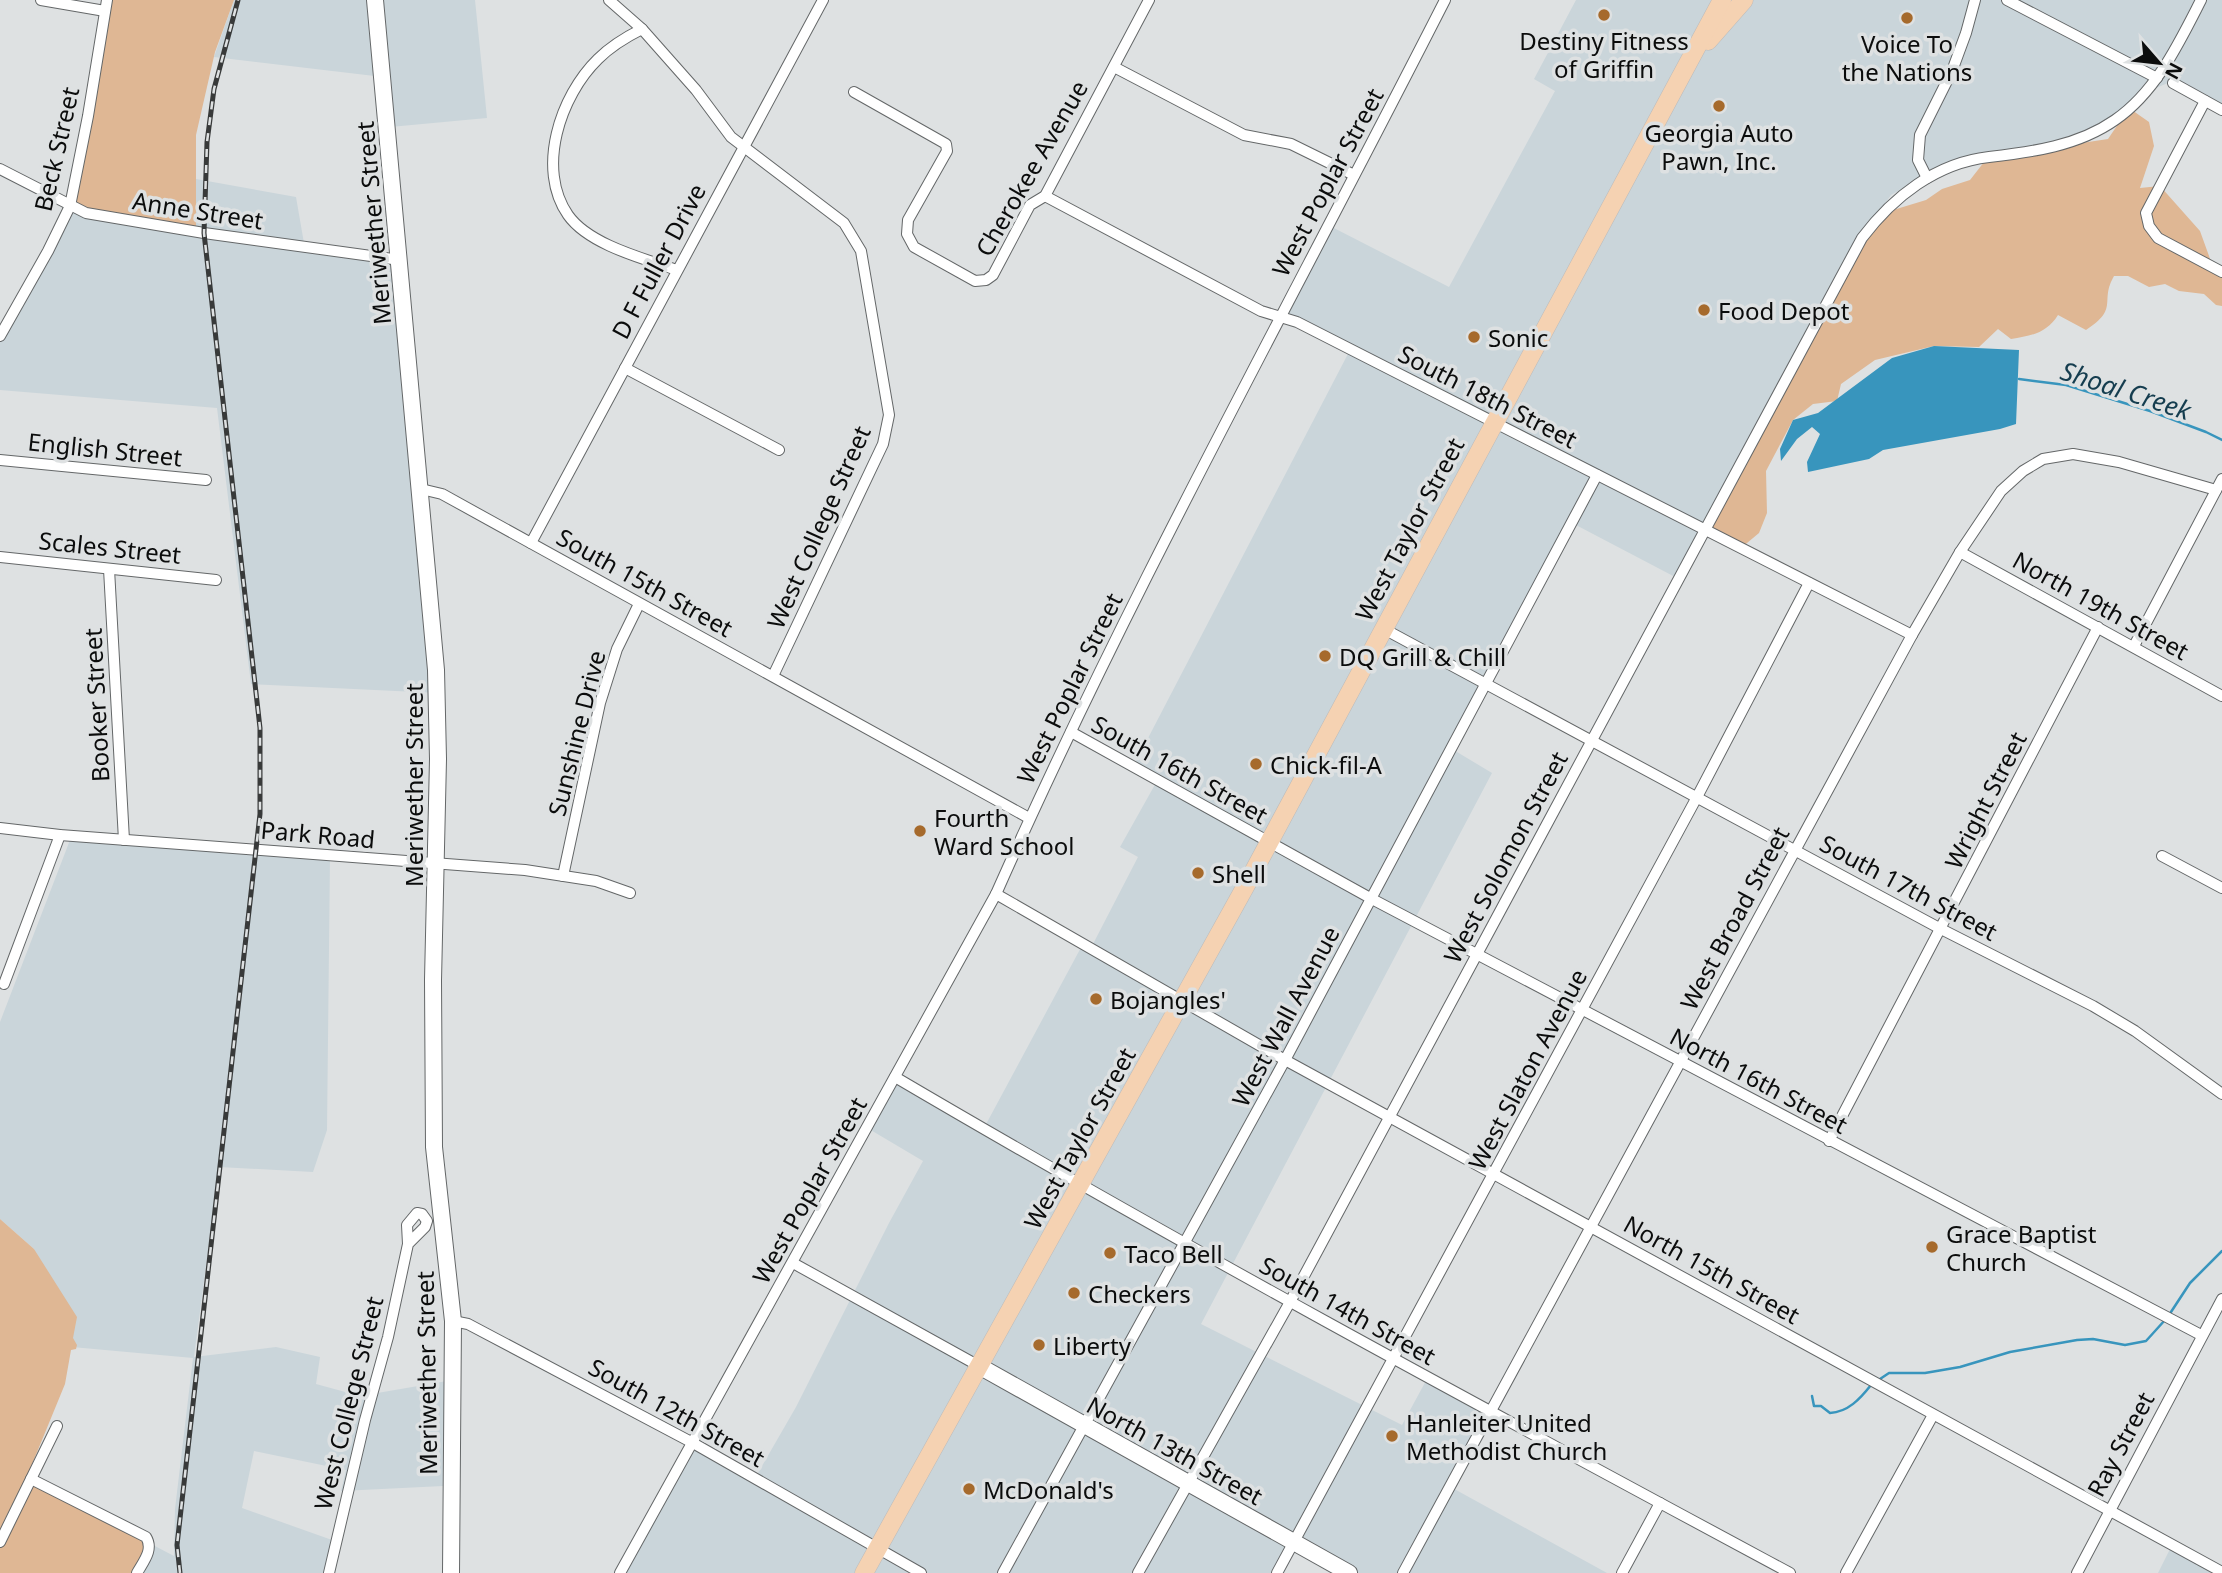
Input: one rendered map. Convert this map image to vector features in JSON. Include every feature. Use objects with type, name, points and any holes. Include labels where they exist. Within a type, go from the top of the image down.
[{"type":"main road","points":[[1690,58],[1722,0]]},
{"type":"main road","points":[[1690,58],[1744,0]]},
{"type":"main road","name":"West Taylor Street","points":[[864,1573],[1269,843],[1690,58]]},
{"type":"street","points":[[41,0],[106,6]]},
{"type":"street","name":"Meriwether Street","points":[[375,0],[436,670],[438,759],[433,980],[434,1147],[453,1321],[451,1573]]},
{"type":"street","name":"West College Street","points":[[609,0],[642,29],[696,90],[731,137],[844,223],[861,251],[889,415],[883,444],[773,676]]},
{"type":"street","name":"D F Fuller Drive","points":[[530,543],[823,0]]},
{"type":"street","name":"Cherokee Avenue","points":[[854,92],[946,144],[947,151],[908,220],[907,234],[914,247],[975,281],[986,281],[993,275],[1030,205],[1045,196],[1149,0]]},
{"type":"street","name":"West Poplar Street","points":[[620,1573],[996,894],[1029,818],[1163,543],[1445,0]]},
{"type":"street","points":[[1927,178],[1918,160],[1920,135],[1952,71],[1975,0]]},
{"type":"street","points":[[2007,0],[2157,78]]},
{"type":"street","name":"West Solomon Street","points":[[1138,1573],[1290,1302],[1862,238],[1880,214],[1901,195],[1927,178],[1963,163],[2052,148],[2085,137],[2115,121],[2140,99],[2157,78],[2201,0]]},
{"type":"street","name":"Beck Street","points":[[0,336],[70,206],[106,6]]},
{"type":"street","points":[[642,29],[623,38],[597,60],[576,88],[562,120],[552,156],[555,189],[569,217],[591,235],[624,251],[677,270]]},
{"type":"street","points":[[1114,67],[1244,135],[1291,144],[1354,175]]},
{"type":"street","points":[[2173,83],[2222,110]]},
{"type":"street","points":[[2205,101],[2146,213],[2149,226],[2158,238],[2222,272]]},
{"type":"street","name":"Anne Street","points":[[0,169],[86,214],[400,260]]},
{"type":"street","name":"South 18th Street","points":[[1045,196],[1261,311],[1297,322],[1912,635]]},
{"type":"street","points":[[625,368],[779,450]]},
{"type":"street","name":"West Broad Street","points":[[1403,1573],[1912,635],[1960,552],[2001,491],[2023,471],[2043,459],[2073,454],[2119,461],[2216,491]]},
{"type":"street","name":"English Street","points":[[0,460],[206,480]]},
{"type":"street","name":"West Wall Avenue","points":[[1003,1573],[1285,1060],[1597,475]]},
{"type":"street","points":[[2134,646],[2222,479]]},
{"type":"street","name":"South 15th Street","points":[[421,489],[442,494],[1029,818]]},
{"type":"street","name":"North 19th Street","points":[[1960,552],[2222,696]]},
{"type":"street","name":"Scales Street","points":[[0,557],[216,580]]},
{"type":"street","name":"Booker Street","points":[[109,569],[124,840]]},
{"type":"street","name":"West Slaton Avenue","points":[[1277,1573],[1697,797],[1808,583]]},
{"type":"street","name":"Sunshine Drive","points":[[563,876],[600,703],[617,649],[639,604]]},
{"type":"street","name":"Wright Street","points":[[1829,1141],[2098,627]]},
{"type":"street","name":"South 17th Street","points":[[1384,629],[1941,929],[2093,1006],[2135,1031],[2222,1094]]},
{"type":"street","name":"South 16th Street","points":[[1071,733],[1269,843]]},
{"type":"street","name":"Park Road","points":[[0,828],[436,865],[513,869],[596,881],[630,893]]},
{"type":"street","points":[[4,984],[61,835]]},
{"type":"street","name":"North 16th Street","points":[[1269,843],[1829,1141],[2201,1335]]},
{"type":"street","points":[[2162,856],[2222,888]]},
{"type":"street","points":[[996,894],[1183,1000]]},
{"type":"street","name":"North 15th Street","points":[[1183,1000],[1285,1060],[2222,1572]]},
{"type":"street","name":"South 14th Street","points":[[895,1077],[1081,1186],[1393,1360],[1790,1573]]},
{"type":"street","name":"West College Street","points":[[329,1573],[365,1420],[388,1338],[408,1244]]},
{"type":"street","points":[[793,1263],[979,1366]]},
{"type":"street","points":[[2201,1335],[2217,1318],[2222,1298]]},
{"type":"street","name":"South 12th Street","points":[[453,1321],[468,1324],[693,1443],[922,1573]]},
{"type":"street","name":"Ray Street","points":[[2077,1573],[2201,1335]]},
{"type":"street","name":"North 13th Street","points":[[979,1366],[1349,1573]]},
{"type":"street","points":[[1846,1573],[1933,1415]]},
{"type":"street","points":[[0,1542],[57,1426]]},
{"type":"street","points":[[30,1479],[146,1538],[150,1544],[149,1551],[137,1573]]},
{"type":"street","points":[[1622,1573],[1660,1503]]},
{"type":"shaded area","points":[[106,0],[234,0],[215,52],[196,135],[196,232],[73,208]]},
{"type":"shaded area","points":[[234,0],[475,0],[487,118],[390,127],[383,77],[214,57]]},
{"type":"shaded area","points":[[1576,0],[2222,0],[2222,111],[2168,83],[2139,95],[2086,144],[1939,167],[1891,195],[1849,253],[1677,578],[1574,524],[1452,749],[1492,773],[1201,1324],[1402,1425],[1428,1377],[1488,1409],[1447,1485],[1607,1573],[1353,1573],[1293,1540],[1274,1573],[621,1573],[694,1446],[755,1478],[796,1407],[923,1161],[869,1129],[899,1079],[984,1128],[1085,940],[1093,944],[1138,857],[1120,847],[1157,781],[1133,767],[1350,350],[1281,313],[1328,225],[1449,287],[1555,91],[1534,79]]},
{"type":"shaded area","points":[[2129,108],[2149,122],[2154,146],[2140,188],[2160,186],[2200,231],[2213,267],[2222,273],[2222,306],[2216,305],[2204,294],[2179,291],[2165,284],[2149,287],[2128,276],[2114,276],[2103,316],[2086,330],[2058,315],[2044,330],[2025,337],[2011,339],[1998,329],[1979,347],[1934,346],[1875,360],[1841,384],[1837,401],[1813,404],[1793,420],[1766,471],[1767,513],[1759,533],[1741,548],[1705,530],[1880,214],[1926,200],[1942,189],[1970,180],[1988,157],[2108,139]]},
{"type":"shaded area","points":[[196,179],[296,197],[305,249],[396,262],[438,693],[251,684],[217,408],[0,390],[0,340],[73,208],[196,231]]},
{"type":"shaded area","points":[[70,840],[330,857],[327,1130],[313,1172],[219,1167],[194,1357],[276,1347],[320,1357],[316,1384],[360,1396],[447,1381],[443,1486],[341,1491],[346,1470],[254,1451],[242,1508],[332,1540],[324,1573],[135,1573],[151,1544],[174,1556],[175,1509],[193,1358],[72,1347],[34,1249],[0,1219],[0,1022]]},
{"type":"shaded area","points":[[0,1219],[34,1249],[77,1317],[73,1338],[77,1345],[76,1349],[71,1350],[65,1384],[26,1479],[151,1544],[135,1573],[0,1573]]},
{"type":"shaded area","points":[[2170,1549],[2212,1573],[2158,1573]]},
{"type":"water","points":[[1934,346],[2019,350],[2016,424],[1883,450],[1869,459],[1808,472],[1807,462],[1820,434],[1812,427],[1797,439],[1781,461],[1780,449],[1793,420],[1818,413],[1892,358]]},
{"type":"waterway","name":"Shoal Creek","points":[[2019,379],[2066,385],[2150,411],[2222,440]]},
{"type":"waterway","points":[[2169,1315],[2190,1283],[2222,1251]]},
{"type":"waterway","points":[[1877,1381],[1889,1373],[1925,1373],[1960,1367],[2010,1352],[2077,1340],[2093,1339],[2125,1345],[2146,1341],[2165,1320]]},
{"type":"waterway","points":[[1812,1396],[1814,1406],[1821,1406],[1830,1413],[1836,1412],[1853,1404],[1871,1385]]},
{"type":"railway","points":[[180,1573],[177,1545],[260,814],[260,728],[204,233],[207,142],[214,89],[238,0]]},
{"type":"place","name":"Destiny Fitness of Griffin","points":[[1604,15]]},
{"type":"place","name":"Voice To the Nations","points":[[1907,18]]},
{"type":"place","name":"Georgia Auto Pawn, Inc.","points":[[1719,106]]},
{"type":"place","name":"Food Depot","points":[[1704,310]]},
{"type":"place","name":"Sonic","points":[[1474,337]]},
{"type":"place","name":"DQ Grill & Chill","points":[[1325,656]]},
{"type":"place","name":"Chick-fil-A","points":[[1256,764]]},
{"type":"place","name":"Fourth Ward School","points":[[920,831]]},
{"type":"place","name":"Shell","points":[[1198,873]]},
{"type":"place","name":"Bojangles'","points":[[1096,999]]},
{"type":"place","name":"Grace Baptist Church","points":[[1932,1247]]},
{"type":"place","name":"Taco Bell","points":[[1110,1253]]},
{"type":"place","name":"Checkers","points":[[1074,1293]]},
{"type":"place","name":"Liberty","points":[[1039,1345]]},
{"type":"place","name":"Hanleiter United Methodist Church","points":[[1392,1436]]},
{"type":"place","name":"McDonald's","points":[[969,1489]]}]
